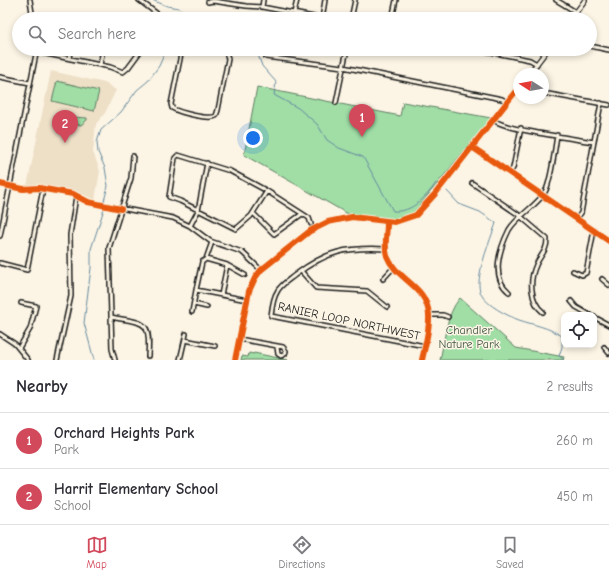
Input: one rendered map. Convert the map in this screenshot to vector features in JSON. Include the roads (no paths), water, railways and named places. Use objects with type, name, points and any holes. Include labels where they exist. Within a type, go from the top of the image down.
[{"type":"main road","points":[[576,12],[585,0]]},
{"type":"main road","points":[[534,68],[543,56]]},
{"type":"main road","points":[[235,360],[247,300],[253,282],[261,270],[314,229],[337,220],[352,217],[388,222],[402,221],[419,212],[513,94]]},
{"type":"street","points":[[30,0],[32,12]]},
{"type":"street","points":[[139,0],[155,12]]},
{"type":"street","points":[[262,7],[263,0]]},
{"type":"street","points":[[294,12],[297,0]]},
{"type":"street","points":[[324,12],[325,0]]},
{"type":"street","points":[[352,12],[355,0]]},
{"type":"street","points":[[393,12],[396,0]]},
{"type":"street","points":[[556,0],[576,12]]},
{"type":"street","points":[[208,2],[213,1],[262,7],[289,12]]},
{"type":"street","points":[[597,47],[609,50]]},
{"type":"street","points":[[0,236],[36,56]]},
{"type":"street","points":[[61,56],[100,65],[120,72],[125,71],[137,56]]},
{"type":"street","points":[[100,65],[102,56]]},
{"type":"street","points":[[181,56],[171,104],[172,108],[182,113],[210,118],[216,116],[218,110],[228,59],[227,56]]},
{"type":"street","points":[[336,103],[345,56]]},
{"type":"street","points":[[510,56],[530,60],[537,64]]},
{"type":"street","points":[[266,57],[343,67],[502,99],[507,102]]},
{"type":"street","points":[[0,77],[30,83]]},
{"type":"street","points":[[549,93],[609,105]]},
{"type":"street","points":[[577,218],[581,213],[601,103]]},
{"type":"street","points":[[494,120],[501,124],[594,142]]},
{"type":"street","points":[[510,173],[513,168],[521,128]]},
{"type":"street","points":[[509,292],[504,288],[499,274],[498,259],[510,230],[546,190],[557,135]]},
{"type":"street","points":[[472,147],[609,241]]},
{"type":"street","points":[[267,191],[253,213],[236,229],[198,211],[180,200],[169,197],[175,158],[179,155],[230,171],[267,191],[306,216],[314,229]]},
{"type":"street","points":[[115,360],[112,350],[109,248],[131,178],[133,156]]},
{"type":"street","points":[[190,226],[198,211],[207,163]]},
{"type":"street","points":[[0,184],[23,189],[43,189],[76,196],[88,202],[164,216],[190,226],[212,242],[239,250],[254,261],[261,270]]},
{"type":"street","points":[[472,184],[521,218],[547,239],[543,255],[535,266],[532,290],[536,305],[543,312]]},
{"type":"street","points":[[0,262],[27,270],[43,189]]},
{"type":"street","points":[[57,360],[71,296],[70,235],[76,196]]},
{"type":"street","points":[[253,213],[274,234],[302,214]]},
{"type":"street","points":[[388,222],[386,249],[388,258],[394,267],[422,294],[427,305],[429,315],[422,360]]},
{"type":"street","points":[[573,271],[582,275],[586,273],[594,230]]},
{"type":"street","points":[[192,312],[202,262],[206,259],[212,242]]},
{"type":"street","name":"RANIER LOOP NORTHWEST","points":[[386,249],[344,249],[321,258],[301,271],[277,291],[271,316],[425,346]]},
{"type":"street","points":[[206,259],[227,265],[245,275]]},
{"type":"street","points":[[222,295],[227,265]]},
{"type":"street","points":[[383,279],[394,267]]},
{"type":"street","points":[[301,271],[316,288],[367,291],[387,307]]},
{"type":"street","points":[[602,279],[609,284]]},
{"type":"street","points":[[196,290],[247,300]]},
{"type":"street","points":[[571,301],[576,307],[585,312]]},
{"type":"street","points":[[19,348],[30,329],[36,306],[21,302]]},
{"type":"street","points":[[194,304],[207,307]]},
{"type":"street","points":[[429,315],[443,315],[448,317]]},
{"type":"street","points":[[111,317],[141,324],[147,328],[150,335],[148,356]]},
{"type":"street","points":[[597,319],[609,325]]},
{"type":"street","points":[[0,334],[19,348],[28,360]]},
{"type":"street","points":[[180,360],[186,334]]},
{"type":"street","points":[[239,339],[277,347]]},
{"type":"street","points":[[185,340],[215,346]]},
{"type":"street","points":[[604,348],[609,353]]},
{"type":"waterway","points":[[152,0],[167,6],[179,8],[184,12]]},
{"type":"waterway","points":[[104,201],[108,186],[105,168],[98,152],[97,142],[101,130],[121,112],[137,90],[148,81],[159,66],[163,56]]},
{"type":"waterway","points":[[258,56],[262,66],[276,82],[274,95],[298,108],[317,124],[327,140],[339,148],[363,157],[393,211],[400,211],[412,207],[423,199],[436,183]]},
{"type":"waterway","points":[[447,191],[459,204],[480,212],[496,223],[481,269],[479,279],[481,294],[492,306],[509,316],[546,328],[562,336],[562,347],[559,356],[564,360]]},
{"type":"waterway","points":[[94,360],[84,323],[91,268],[91,249],[104,209]]},
{"type":"place","name":"Orchard Heights Park","points":[[362,137]]},
{"type":"place","name":"Harrit Elementary School","points":[[65,143]]},
{"type":"park label","name":"Chandler Nature Park","points":[[469,337]]}]
